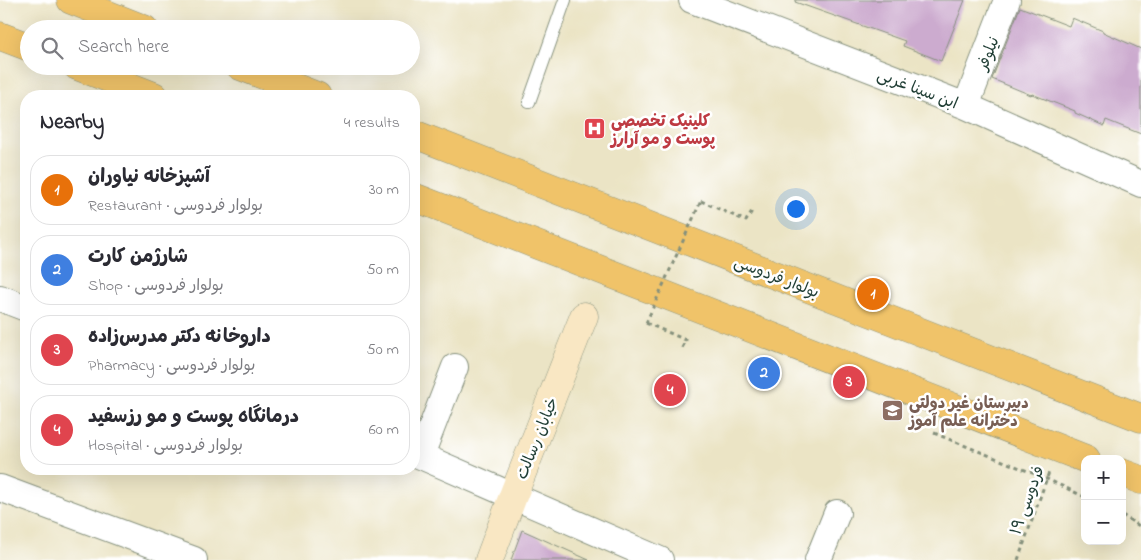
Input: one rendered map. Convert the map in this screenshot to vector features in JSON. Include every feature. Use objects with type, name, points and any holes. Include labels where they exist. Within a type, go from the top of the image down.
[{"type":"main road","points":[[70,0],[121,20]]},
{"type":"main road","points":[[0,36],[20,44]]},
{"type":"main road","points":[[100,75],[139,90]]},
{"type":"main road","points":[[263,75],[302,90]]},
{"type":"main road","name":"بولوار فردوسی","points":[[420,136],[1141,418]]},
{"type":"main road","points":[[420,199],[1081,457]]},
{"type":"main road","points":[[1126,474],[1141,480]]},
{"type":"street","name":"ابن سینا غربی","points":[[692,0],[966,106],[1141,184]]},
{"type":"street","name":"نیلوفر","points":[[966,106],[1008,0]]},
{"type":"street","points":[[0,298],[20,306]]},
{"type":"street","name":"خیابان رسالت","points":[[489,560],[584,316]]},
{"type":"street","points":[[420,447],[455,367]]},
{"type":"street","points":[[420,455],[660,560]]},
{"type":"street","points":[[0,488],[194,560]]},
{"type":"street","points":[[818,560],[837,513]]},
{"type":"lane","points":[[528,102],[565,0]]},
{"type":"path","points":[[681,350],[686,340],[646,323],[701,201],[746,221],[752,211]]},
{"type":"path","points":[[934,433],[1047,478],[1081,495]]},
{"type":"path","name":"فردوسی ۱۹","points":[[1018,560],[1057,448]]},
{"type":"path","points":[[1126,518],[1141,527]]},
{"type":"building","points":[[796,0],[965,0],[941,61],[903,46],[905,41],[795,2]]},
{"type":"building","points":[[1020,7],[1069,26],[1072,18],[1141,49],[1141,134],[1106,120],[1104,126],[1075,113],[1075,111],[992,79]]},
{"type":"building","points":[[522,530],[589,560],[511,560]]},
{"type":"place","name":"کلینیک تخصصی پوست و مو آرارز","points":[[595,129]]},
{"type":"place","name":"آشپزخانه نیاوران","points":[[873,294]]},
{"type":"place","name":"شارژمن کارت","points":[[764,373]]},
{"type":"place","name":"داروخانه دکتر مدرس‌زاده","points":[[849,382]]},
{"type":"place","name":"درمانگاه پوست و مو رزسفید","points":[[670,390]]},
{"type":"place","name":"دبیرستان غیر دولتی دخترانه علم آموز","points":[[893,411]]}]
